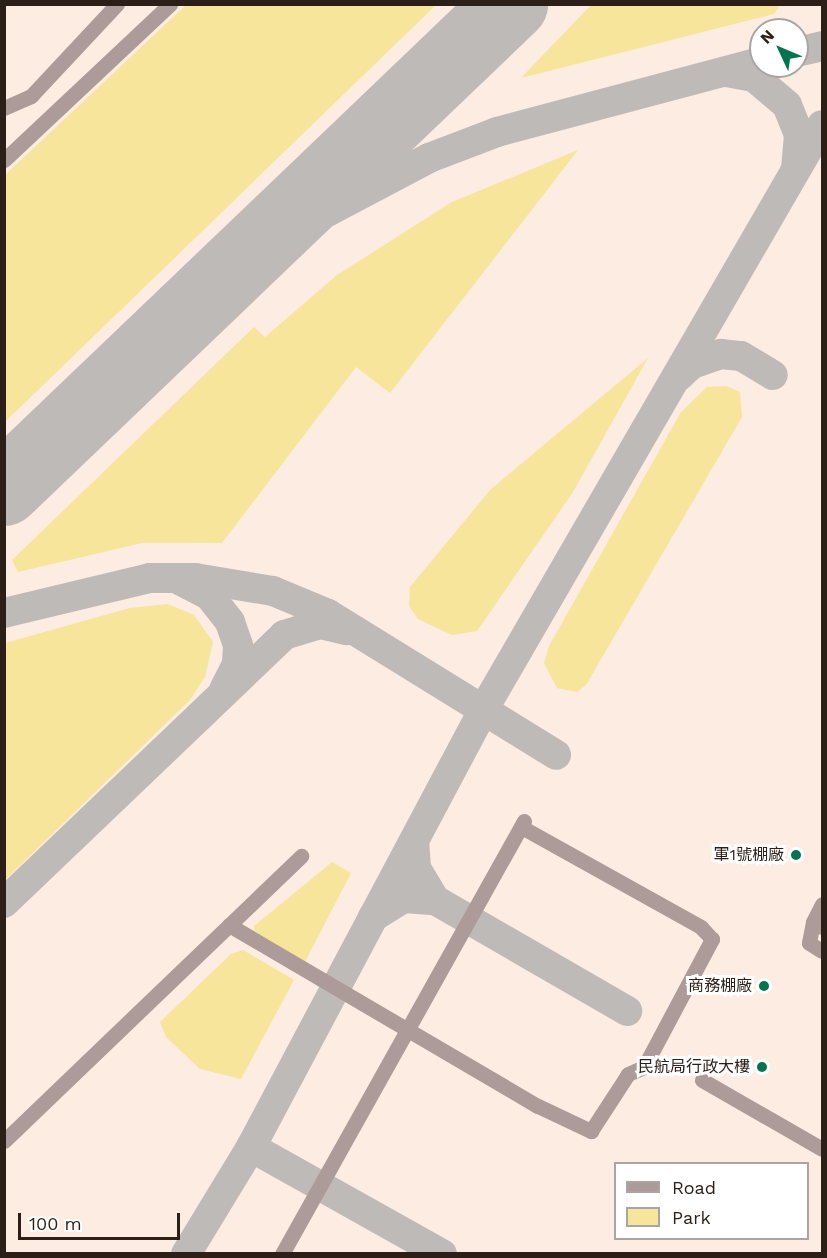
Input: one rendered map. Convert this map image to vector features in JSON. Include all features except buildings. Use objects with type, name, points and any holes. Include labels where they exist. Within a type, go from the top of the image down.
[{"type":"lane","points":[[4,108],[31,96],[117,4]]},
{"type":"lane","points":[[4,160],[170,4]]},
{"type":"lane","points":[[229,925],[408,1030],[591,1131],[628,1074],[644,1067],[706,958],[712,939],[701,927],[523,824],[408,1030],[282,1254]]},
{"type":"lane","points":[[4,1141],[301,856]]},
{"type":"lane","points":[[822,904],[818,924],[809,943],[822,951]]},
{"type":"lane","points":[[702,1080],[822,1149]]},
{"type":"shaded area","points":[[5,5],[822,5],[822,1253],[5,1254]]},
{"type":"green space","points":[[187,4],[436,5],[5,422],[5,175]]},
{"type":"green space","points":[[591,4],[780,5],[774,14],[749,18],[749,20],[521,78]]},
{"type":"green space","points":[[578,150],[390,393],[356,367],[222,543],[142,543],[18,572],[12,560],[254,327],[265,337],[337,275],[452,202]]},
{"type":"green space","points":[[648,358],[573,492],[477,631],[452,635],[418,619],[409,606],[410,587],[491,489]]},
{"type":"green space","points":[[726,386],[740,392],[742,417],[586,685],[577,692],[557,688],[544,663],[549,646],[681,412],[707,387]]},
{"type":"green space","points":[[168,604],[194,615],[213,642],[205,677],[190,700],[5,880],[5,643],[130,608]]},
{"type":"green space","points":[[332,862],[351,873],[305,962],[255,934],[254,926]]},
{"type":"green space","points":[[243,950],[294,980],[241,1079],[200,1069],[166,1037],[160,1022],[231,954]]},
{"type":"taxiway","points":[[809,49],[822,46]]},
{"type":"taxiway","points":[[222,281],[295,229],[429,158],[497,132],[749,65]]},
{"type":"taxiway","points":[[726,72],[754,77],[787,105],[799,135],[796,168]]},
{"type":"taxiway","points":[[186,1254],[251,1147],[482,712],[822,125]]},
{"type":"taxiway","points":[[679,376],[692,364],[721,354],[741,356],[773,375]]},
{"type":"taxiway","points":[[4,613],[150,578],[195,578],[273,591],[328,614],[556,755]]},
{"type":"taxiway","points":[[183,582],[209,595],[230,622],[238,645],[237,664],[224,689]]},
{"type":"taxiway","points":[[4,903],[284,635],[320,624],[347,630]]},
{"type":"taxiway","points":[[373,917],[404,898],[435,900],[416,868],[414,842]]},
{"type":"taxiway","points":[[435,900],[627,1011]]},
{"type":"taxiway","points":[[251,1147],[442,1254]]},
{"type":"runway","points":[[4,489],[511,4]]},
{"type":"place","name":"軍1號棚廠","points":[[796,855]]},
{"type":"place","name":"商務棚廠","points":[[764,986]]},
{"type":"place","name":"民航局行政大樓","points":[[762,1067]]}]
